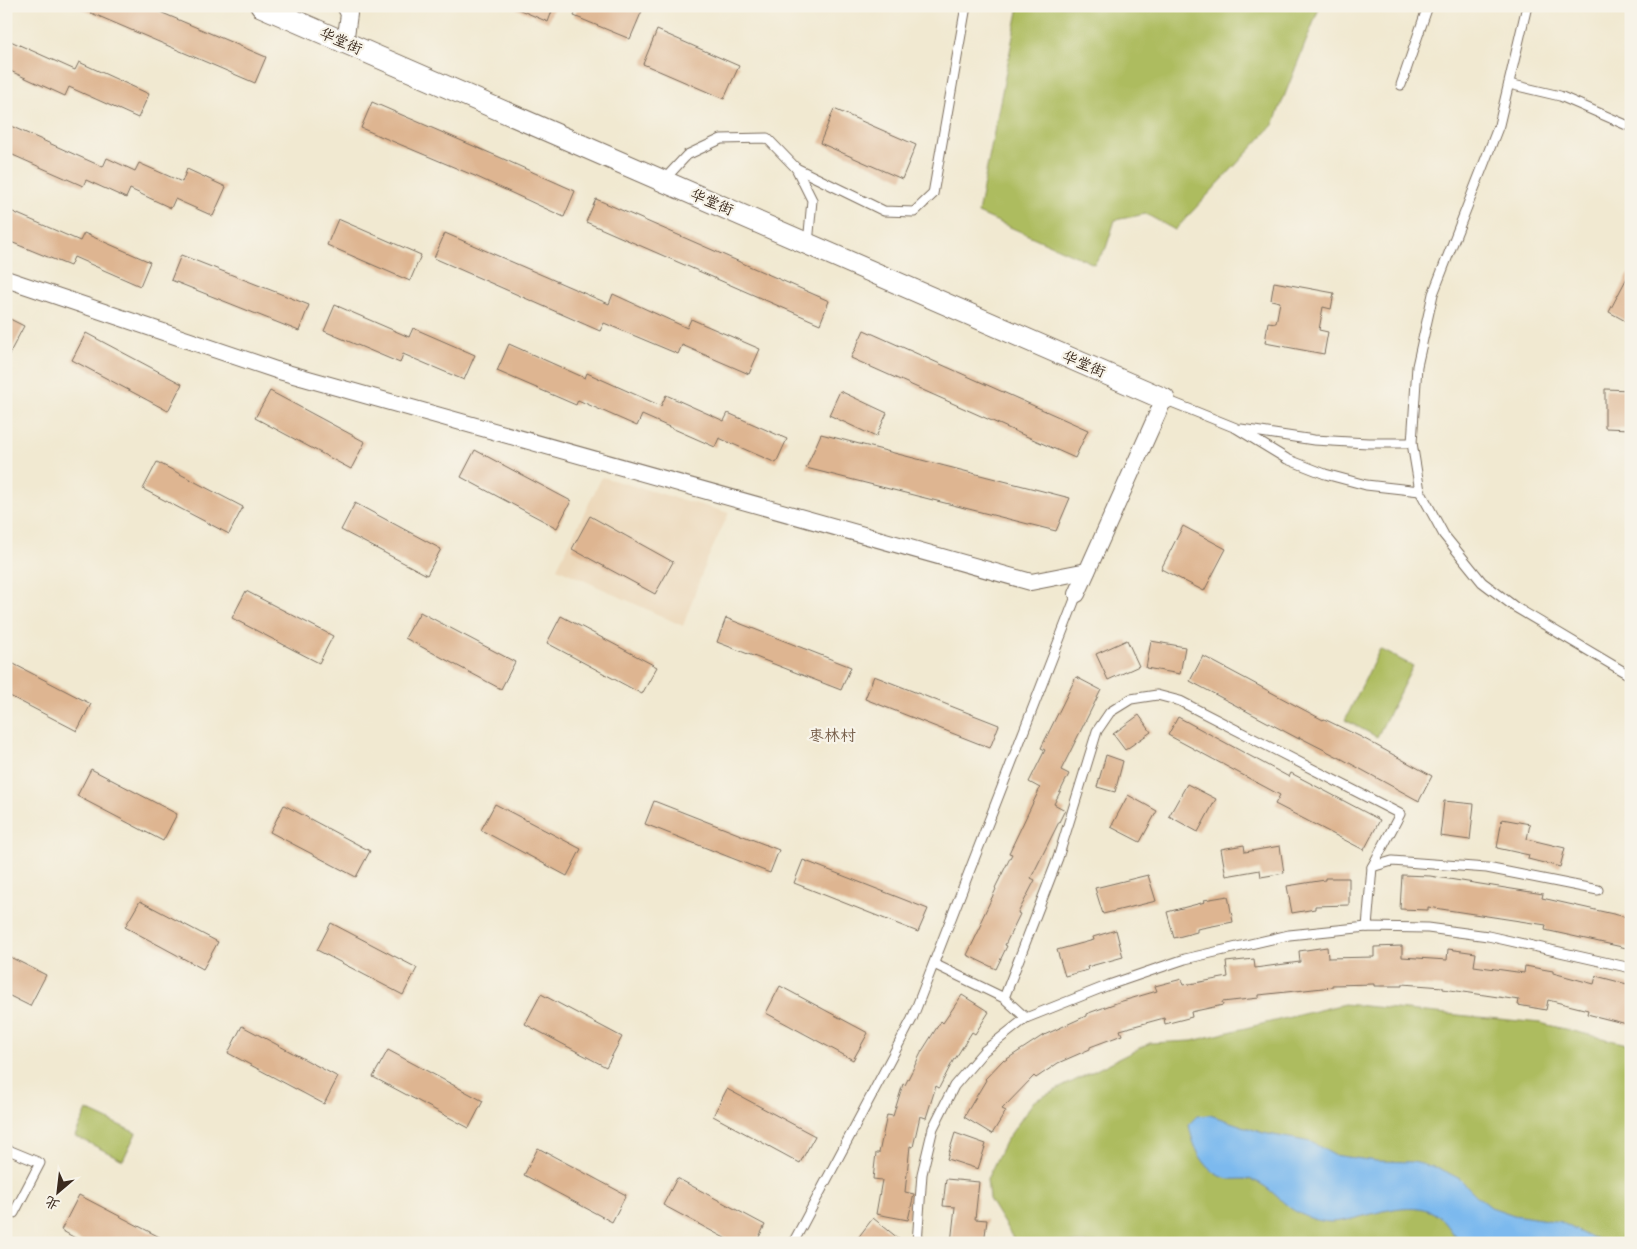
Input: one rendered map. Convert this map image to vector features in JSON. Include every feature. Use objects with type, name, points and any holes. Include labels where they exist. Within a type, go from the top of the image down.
[{"type":"street","name":"华堂街","points":[[261,6],[1164,398]]},
{"type":"street","points":[[345,6],[349,14],[345,43]]},
{"type":"street","points":[[6,279],[276,370],[1031,582],[1087,571]]},
{"type":"street","points":[[1077,594],[1164,398]]},
{"type":"lane","points":[[796,168],[884,211],[914,212],[933,194],[966,6]]},
{"type":"lane","points":[[1401,85],[1428,6]]},
{"type":"lane","points":[[1527,6],[1499,125],[1433,294],[1416,366],[1412,442],[1420,491],[1444,535],[1482,582],[1515,607],[1631,676]]},
{"type":"lane","points":[[1509,84],[1560,96],[1631,126]]},
{"type":"lane","points":[[663,181],[687,155],[721,138],[767,138],[796,168],[812,200],[808,244]]},
{"type":"lane","points":[[1164,398],[1236,428],[1287,459],[1325,474],[1366,485],[1420,491]]},
{"type":"lane","points":[[1236,428],[1314,440],[1368,443],[1412,442]]},
{"type":"lane","points":[[793,1243],[912,1019],[1077,594]]},
{"type":"lane","points":[[1004,998],[1058,858],[1097,731],[1110,712],[1130,699],[1157,694],[1180,702],[1400,814],[1372,867],[1367,927]]},
{"type":"lane","points":[[1372,867],[1392,861],[1487,868],[1598,890]]},
{"type":"lane","points":[[917,1243],[922,1174],[933,1128],[954,1086],[984,1051],[1026,1018],[1108,985],[1185,959],[1289,936],[1367,927],[1428,928],[1488,936],[1631,968]]},
{"type":"lane","points":[[934,964],[1004,998],[1026,1018]]},
{"type":"lane","points":[[6,1149],[40,1163],[14,1213]]},
{"type":"shaded area","points":[[602,477],[729,513],[706,562],[683,626],[557,568]]},
{"type":"green space","points":[[1019,6],[1320,6],[1273,125],[1175,230],[1146,214],[1115,220],[1106,248],[1094,264],[978,213]]},
{"type":"green space","points":[[1380,649],[1413,666],[1377,737],[1345,720]]},
{"type":"green space","points":[[1344,1004],[1540,1023],[1631,1045],[1631,1243],[1016,1243],[989,1199],[987,1179],[1005,1142],[1034,1101],[1150,1043],[1192,1041]]},
{"type":"green space","points":[[87,1110],[136,1133],[123,1160],[75,1136]]},
{"type":"water","points":[[1210,1115],[1263,1133],[1311,1142],[1334,1155],[1376,1161],[1413,1162],[1439,1168],[1460,1179],[1491,1207],[1514,1215],[1561,1222],[1585,1235],[1610,1243],[1460,1243],[1440,1218],[1432,1212],[1421,1208],[1382,1211],[1343,1221],[1331,1222],[1311,1218],[1297,1213],[1259,1183],[1249,1179],[1229,1179],[1213,1171],[1207,1165],[1201,1158],[1193,1141],[1189,1124],[1197,1116]]},
{"type":"building","points":[[75,6],[146,6],[266,57],[255,83]]},
{"type":"building","points":[[511,6],[554,6],[548,22]]},
{"type":"building","points":[[578,6],[644,6],[630,39],[574,16]]},
{"type":"building","points":[[657,30],[739,66],[724,99],[643,64]]},
{"type":"building","points":[[6,39],[75,70],[79,62],[149,94],[138,118],[69,87],[65,96],[6,69]]},
{"type":"building","points":[[372,102],[575,191],[564,217],[475,176],[361,128]]},
{"type":"building","points":[[834,109],[916,145],[902,179],[820,143]]},
{"type":"building","points":[[6,124],[103,167],[107,158],[135,171],[139,163],[182,182],[187,169],[226,187],[213,216],[175,199],[171,208],[130,189],[126,198],[86,180],[83,186],[6,152]]},
{"type":"building","points":[[596,199],[829,301],[820,324],[586,222]]},
{"type":"building","points":[[6,209],[80,241],[84,233],[150,262],[140,286],[74,257],[70,266],[6,240]]},
{"type":"building","points":[[338,219],[421,255],[410,281],[327,245]]},
{"type":"building","points":[[445,233],[609,304],[613,294],[687,328],[691,319],[760,349],[749,374],[682,345],[678,354],[604,323],[600,331],[434,258]]},
{"type":"building","points":[[181,255],[309,305],[299,331],[171,280]]},
{"type":"building","points":[[1631,270],[1631,324],[1609,312]]},
{"type":"building","points":[[1274,282],[1334,293],[1331,309],[1323,307],[1319,330],[1328,332],[1324,354],[1265,343],[1268,322],[1276,323],[1280,302],[1271,300]]},
{"type":"building","points":[[335,305],[409,337],[413,328],[475,355],[464,380],[403,354],[400,363],[324,331]]},
{"type":"building","points":[[6,317],[24,326],[6,360]]},
{"type":"building","points":[[864,330],[1088,430],[1075,458],[851,358]]},
{"type":"building","points":[[86,333],[182,384],[168,411],[72,360]]},
{"type":"building","points":[[509,344],[585,378],[587,373],[661,406],[666,395],[724,421],[728,413],[787,439],[776,463],[719,438],[715,447],[642,415],[637,426],[578,400],[576,405],[497,371]]},
{"type":"building","points":[[1605,389],[1631,390],[1631,429],[1605,428]]},
{"type":"building","points":[[270,391],[365,442],[351,469],[255,418]]},
{"type":"building","points":[[840,391],[887,413],[876,437],[829,415]]},
{"type":"building","points":[[821,434],[1070,498],[1056,531],[806,468]]},
{"type":"building","points":[[475,450],[571,501],[557,528],[461,477]]},
{"type":"building","points":[[157,462],[243,507],[229,534],[143,489]]},
{"type":"building","points":[[355,503],[441,549],[427,575],[341,530]]},
{"type":"building","points":[[590,516],[673,562],[655,594],[572,549]]},
{"type":"building","points":[[1183,526],[1226,549],[1204,591],[1161,569]]},
{"type":"building","points":[[246,591],[333,636],[319,663],[232,618]]},
{"type":"building","points":[[420,612],[515,662],[501,689],[405,638]]},
{"type":"building","points":[[561,616],[657,667],[642,694],[547,643]]},
{"type":"building","points":[[726,618],[851,667],[841,690],[717,642]]},
{"type":"building","points":[[1127,640],[1139,666],[1108,680],[1096,654]]},
{"type":"building","points":[[1151,641],[1185,647],[1180,674],[1146,668]]},
{"type":"building","points":[[1203,656],[1323,720],[1361,737],[1432,776],[1419,801],[1190,681]]},
{"type":"building","points":[[6,660],[91,704],[77,731],[6,694]]},
{"type":"building","points":[[874,676],[999,725],[990,748],[865,699]]},
{"type":"building","points":[[1076,677],[1101,690],[1061,770],[1069,774],[1054,804],[1065,810],[1031,878],[1035,880],[1018,913],[1020,914],[996,969],[967,955],[982,924],[980,923],[995,888],[1012,854],[1009,853],[1040,788],[1029,782],[1045,750],[1041,748]]},
{"type":"building","points":[[1139,715],[1151,732],[1125,750],[1113,734]]},
{"type":"building","points":[[1178,717],[1289,777],[1291,773],[1380,820],[1364,850],[1275,804],[1280,795],[1168,735]]},
{"type":"building","points":[[1106,755],[1123,761],[1115,792],[1097,787]]},
{"type":"building","points":[[91,769],[177,814],[163,841],[77,796]]},
{"type":"building","points":[[1187,784],[1216,799],[1198,832],[1169,816]]},
{"type":"building","points":[[1128,795],[1157,811],[1140,842],[1111,827]]},
{"type":"building","points":[[654,801],[779,850],[770,873],[645,824]]},
{"type":"building","points":[[1444,801],[1474,804],[1470,840],[1440,836]]},
{"type":"building","points":[[495,804],[581,849],[567,876],[481,830]]},
{"type":"building","points":[[284,805],[370,851],[356,877],[270,832]]},
{"type":"building","points":[[1502,819],[1530,824],[1527,839],[1565,848],[1560,867],[1528,859],[1529,855],[1497,848]]},
{"type":"building","points":[[1244,845],[1245,852],[1280,846],[1284,873],[1261,877],[1260,870],[1226,876],[1221,849]]},
{"type":"building","points":[[803,860],[928,909],[918,932],[794,883]]},
{"type":"building","points":[[1148,875],[1156,901],[1103,914],[1095,888]]},
{"type":"building","points":[[1402,875],[1430,876],[1543,894],[1542,898],[1631,918],[1631,949],[1545,930],[1546,925],[1428,907],[1428,910],[1400,909]]},
{"type":"building","points":[[1325,878],[1349,878],[1349,905],[1315,906],[1315,909],[1292,913],[1287,886],[1325,880]]},
{"type":"building","points":[[1228,896],[1233,922],[1197,929],[1197,932],[1174,938],[1167,912],[1205,902],[1204,900]]},
{"type":"building","points":[[140,901],[218,942],[203,969],[125,927]]},
{"type":"building","points":[[331,923],[417,968],[403,995],[317,950]]},
{"type":"building","points":[[1116,930],[1123,957],[1087,967],[1088,970],[1065,976],[1057,950],[1094,940],[1093,937]]},
{"type":"building","points":[[1402,946],[1402,957],[1447,960],[1448,949],[1476,953],[1474,966],[1524,973],[1525,966],[1553,971],[1553,973],[1594,984],[1596,976],[1631,985],[1631,1025],[1587,1014],[1588,1010],[1548,1000],[1546,1010],[1518,1005],[1519,1000],[1443,989],[1443,987],[1402,984],[1402,986],[1374,986],[1374,984],[1332,985],[1332,987],[1259,995],[1259,998],[1222,1002],[1223,1005],[1191,1012],[1192,1017],[1165,1024],[1164,1018],[1120,1030],[1122,1035],[1090,1047],[1090,1049],[1058,1063],[1036,1078],[1034,1076],[1002,1109],[1006,1111],[992,1134],[964,1117],[985,1079],[1003,1060],[1042,1036],[1086,1016],[1086,1014],[1157,991],[1155,986],[1182,979],[1184,985],[1228,977],[1226,962],[1254,959],[1255,968],[1300,962],[1299,951],[1327,947],[1328,958],[1374,957],[1374,947]]},
{"type":"building","points":[[6,955],[46,975],[30,1006],[6,994]]},
{"type":"building","points":[[780,986],[868,1033],[853,1060],[766,1013]]},
{"type":"building","points":[[541,994],[622,1037],[606,1067],[525,1024]]},
{"type":"building","points":[[962,995],[989,1012],[975,1034],[972,1032],[954,1059],[939,1088],[936,1086],[926,1118],[920,1116],[913,1147],[910,1146],[905,1192],[914,1194],[908,1220],[876,1214],[882,1180],[873,1179],[876,1153],[879,1153],[887,1115],[893,1116],[903,1084],[905,1085],[922,1051],[941,1021],[943,1023]]},
{"type":"building","points":[[242,1026],[338,1077],[324,1104],[228,1053]]},
{"type":"building","points":[[388,1050],[483,1101],[469,1128],[373,1077]]},
{"type":"building","points":[[727,1089],[815,1136],[800,1163],[713,1116]]},
{"type":"building","points":[[955,1133],[986,1144],[978,1169],[947,1159]]},
{"type":"building","points":[[538,1148],[626,1195],[612,1222],[524,1175]]},
{"type":"building","points":[[677,1178],[765,1225],[756,1243],[734,1243],[663,1205]]},
{"type":"building","points":[[946,1179],[979,1182],[975,1219],[987,1220],[984,1243],[951,1243],[955,1207],[943,1206]]},
{"type":"building","points":[[79,1195],[171,1243],[84,1243],[61,1230]]},
{"type":"building","points":[[873,1218],[904,1243],[854,1243]]},
{"type":"district","name":"枣林村","points":[[832,735]]}]
